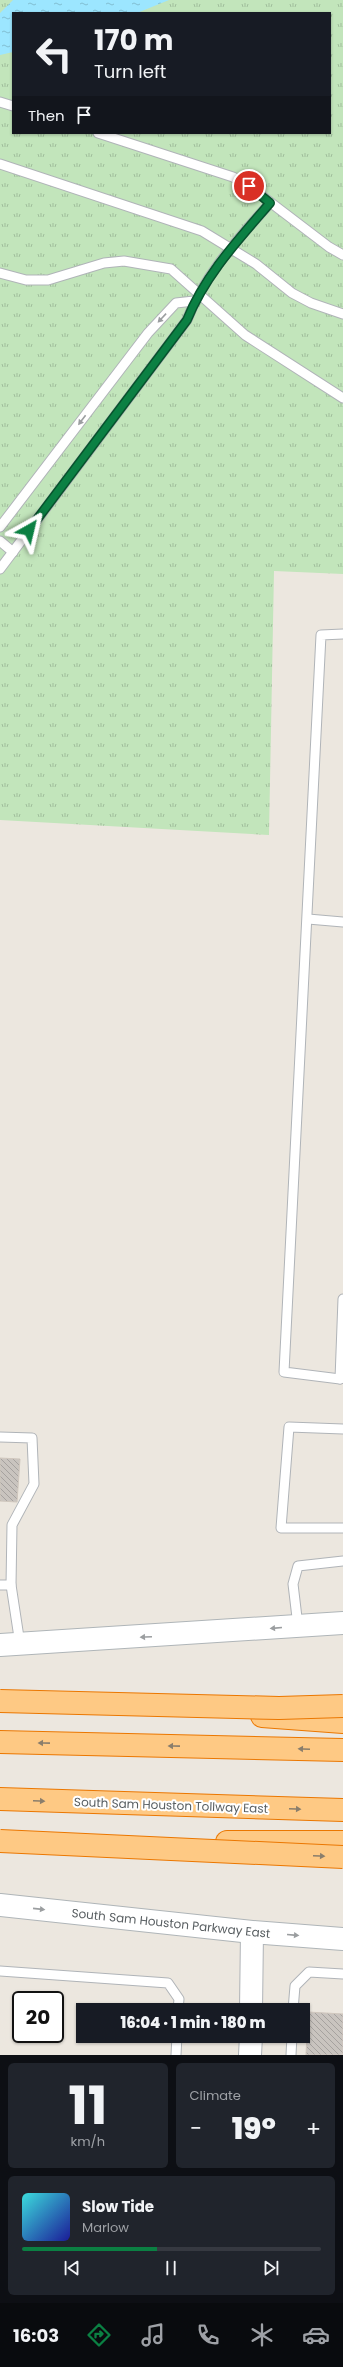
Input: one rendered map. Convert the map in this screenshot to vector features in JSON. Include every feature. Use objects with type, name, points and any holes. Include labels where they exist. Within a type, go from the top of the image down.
[{"type":"highway","points":[[0,1701],[279,1708],[343,1706]]},
{"type":"highway","points":[[0,1701],[343,1722]]},
{"type":"highway","points":[[0,1742],[343,1750]]},
{"type":"highway","name":"South Sam Houston Tollway East","points":[[0,1799],[343,1810]]},
{"type":"highway","points":[[0,1842],[343,1858]]},
{"type":"highway","points":[[40,1843],[343,1842]]},
{"type":"main road","points":[[10,1644],[343,1624]]},
{"type":"main road","name":"South Sam Houston Parkway East","points":[[0,1905],[252,1932],[343,1939]]},
{"type":"main road","points":[[252,1932],[252,2003]]},
{"type":"main road","points":[[250,2055],[251,2043]]},
{"type":"lane","points":[[0,102],[12,106]]},
{"type":"lane","points":[[101,134],[233,177],[329,247],[343,255]]},
{"type":"lane","points":[[0,164],[202,231],[256,264],[292,294],[311,303],[343,314]]},
{"type":"lane","points":[[0,569],[187,320],[196,298],[230,248],[270,203]]},
{"type":"lane","points":[[0,273],[26,280],[48,280],[104,263],[124,261],[171,269],[196,298],[245,335],[343,398]]},
{"type":"lane","points":[[0,527],[148,332],[176,303],[196,298]]},
{"type":"lane","points":[[0,541],[13,552]]},
{"type":"lane","points":[[343,634],[321,635],[308,919],[284,1372],[341,1379],[343,1299]]},
{"type":"lane","points":[[308,919],[343,922]]},
{"type":"lane","points":[[343,1429],[289,1427],[281,1528],[343,1528],[343,1520]]},
{"type":"lane","points":[[0,1437],[32,1438],[34,1484],[12,1525],[10,1644]]},
{"type":"lane","points":[[298,1626],[293,1584],[298,1566],[343,1561]]},
{"type":"lane","points":[[0,1585],[11,1586]]},
{"type":"lane","points":[[0,1971],[168,1982],[179,1999],[179,2003]]},
{"type":"lane","points":[[294,2003],[295,1986],[309,1972],[343,1974]]},
{"type":"lane","points":[[176,2055],[177,2043]]},
{"type":"lane","points":[[290,2055],[291,2043]]},
{"type":"green space","points":[[0,0],[343,0],[343,574],[274,571],[269,835],[0,820]]},
{"type":"water","points":[[13,0],[169,0],[139,12],[12,12],[12,52],[0,55],[0,13]]},
{"type":"building","points":[[0,1458],[20,1459],[17,1502],[0,1501]]},
{"type":"building","points":[[310,2012],[343,2014],[343,2055],[306,2055],[307,2043],[310,2043]]},
{"type":"route","points":[[29,530],[187,320],[194,301],[230,248],[270,203],[249,186]]}]
